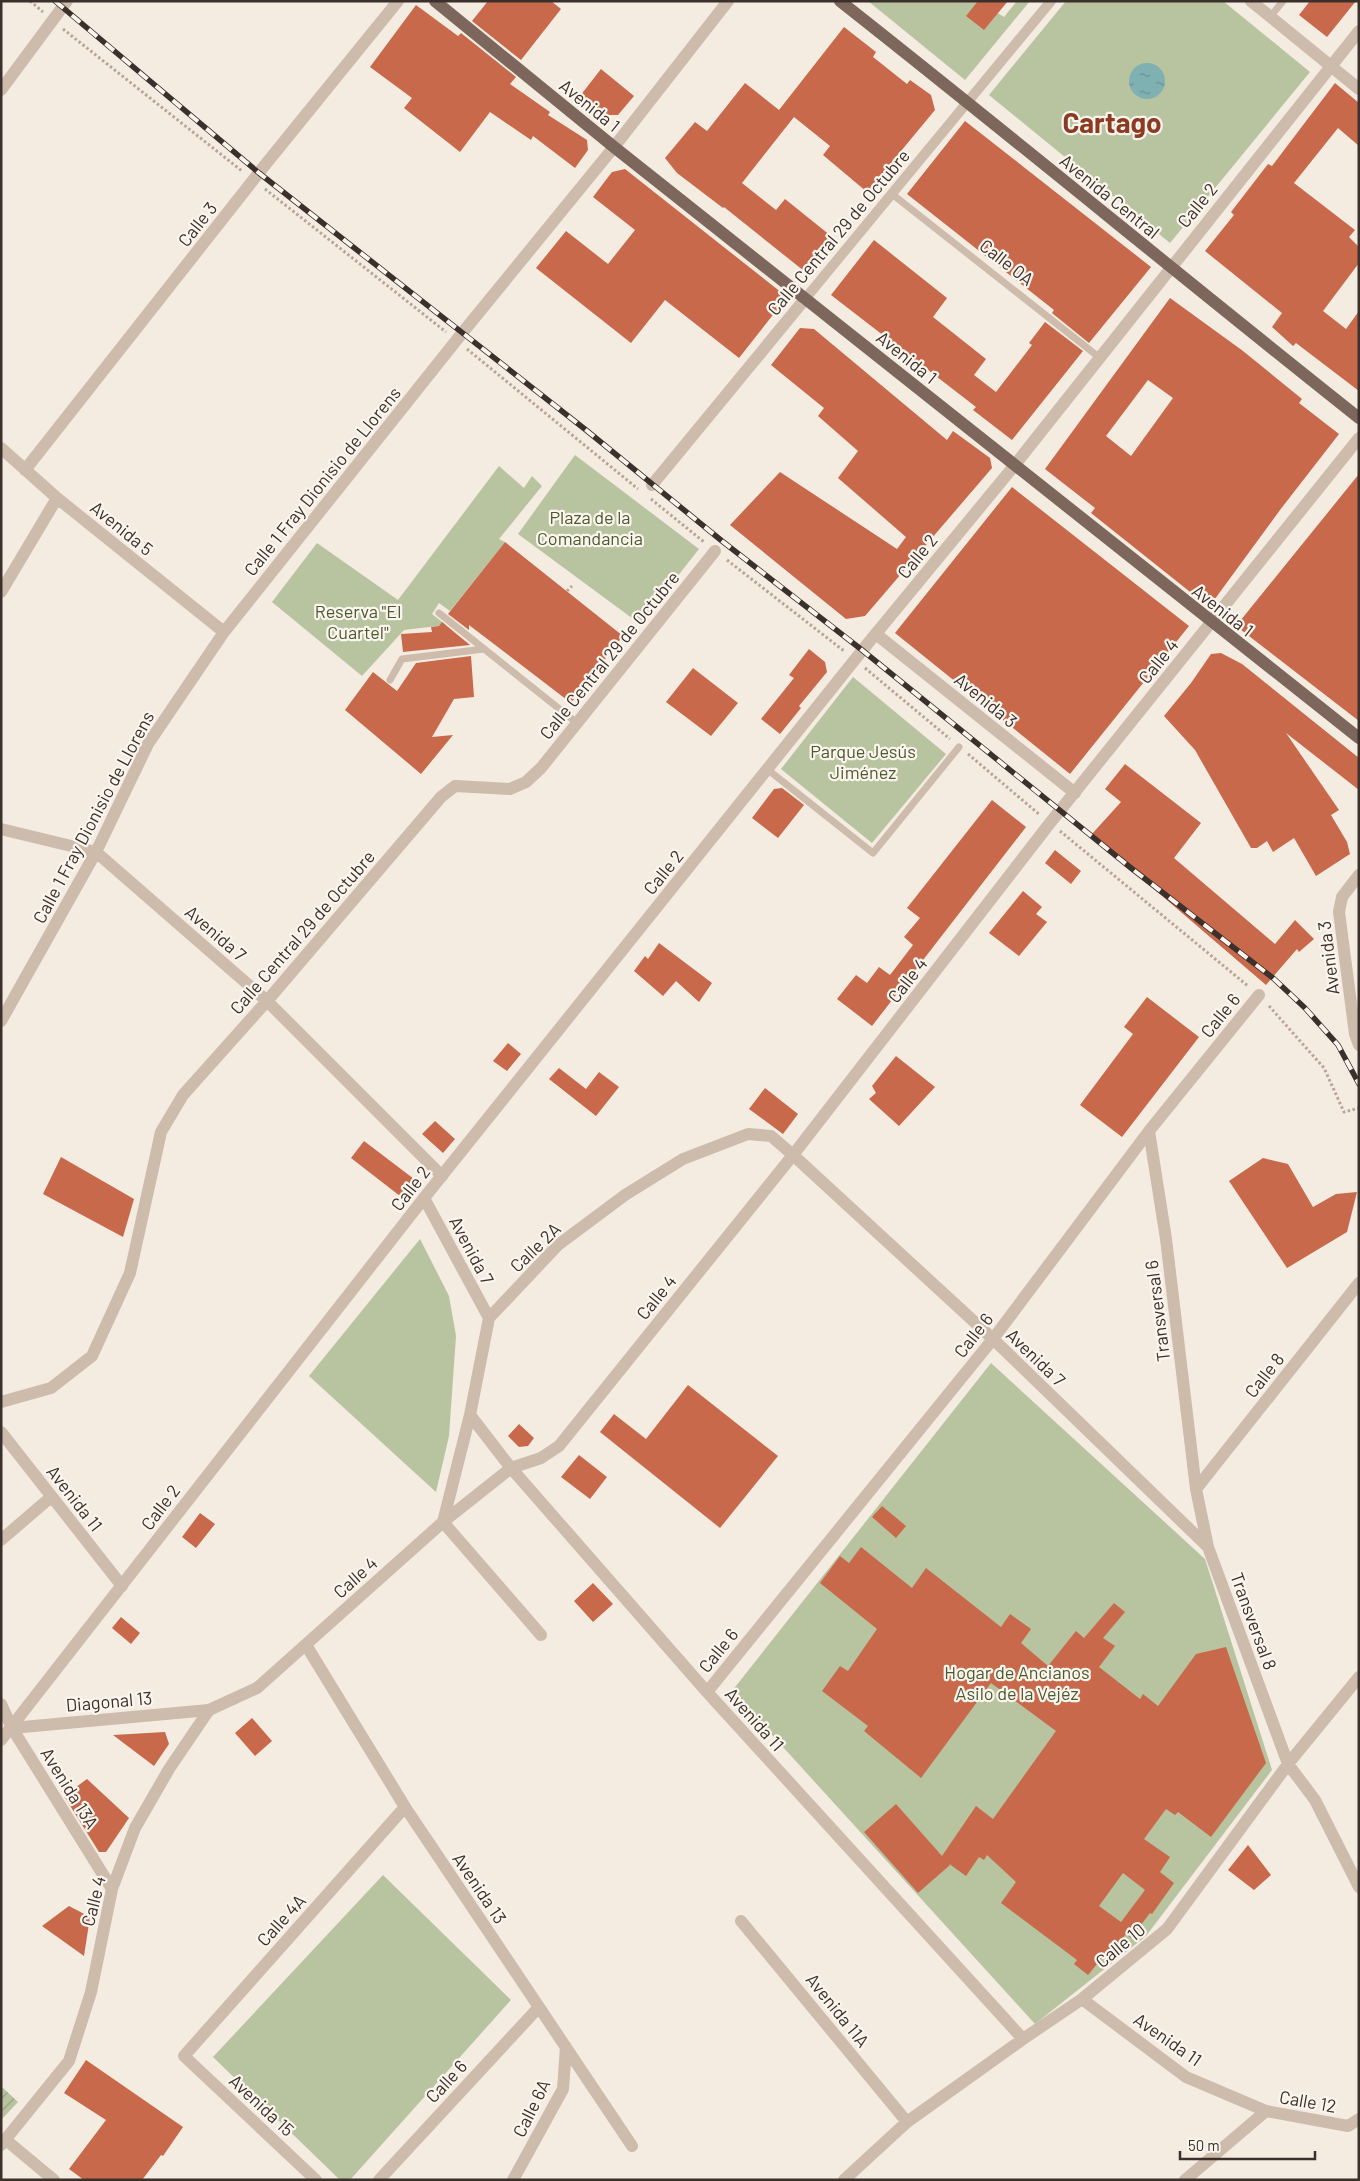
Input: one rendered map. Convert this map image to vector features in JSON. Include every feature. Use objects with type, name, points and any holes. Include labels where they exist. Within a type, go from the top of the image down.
[{"type":"main road","name":"Avenida 1","points":[[435,1],[614,147],[1359,738]]},
{"type":"main road","name":"Avenida Central","points":[[840,1],[1359,418]]},
{"type":"street","points":[[1,90],[67,1]]},
{"type":"street","name":"Calle 3","points":[[25,470],[398,1]]},
{"type":"street","name":"Calle 1 Fray Dionisio de Llorens","points":[[1,1021],[96,852],[148,744],[224,632],[456,340],[614,147],[728,1]]},
{"type":"street","name":"Calle Central 29 de Octubre","points":[[652,485],[1051,1]]},
{"type":"street","points":[[1251,1],[1359,88]]},
{"type":"street","name":"Calle 2","points":[[1,1740],[32,1703],[424,1198],[767,769],[1014,466],[1169,267],[1359,31]]},
{"type":"street","name":"Calle 4","points":[[4,2143],[69,2061],[91,1992],[112,1889],[136,1828],[169,1769],[209,1710],[257,1688],[443,1522],[511,1468],[541,1458],[559,1446],[793,1154],[1050,823],[1359,438]]},
{"type":"street","name":"Avenida 5","points":[[1,448],[57,498],[224,632]]},
{"type":"street","points":[[1,592],[57,498]]},
{"type":"street","name":"Calle Central 29 de Octubre","points":[[1,1402],[51,1388],[92,1356],[130,1273],[161,1132],[183,1094],[267,1001],[441,797],[455,786],[510,789],[526,782],[541,768],[715,551]]},
{"type":"street","name":"Avenida 3","points":[[876,634],[1075,793]]},
{"type":"street","name":"Avenida 7","points":[[1,829],[96,852],[267,1001],[442,1176]]},
{"type":"street","name":"Avenida 3","points":[[1359,874],[1342,897],[1339,912],[1355,1034],[1359,1045]]},
{"type":"street","name":"Calle 6","points":[[707,1692],[993,1339],[1149,1130],[1259,995]]},
{"type":"street","name":"Transversal 6","points":[[1149,1130],[1166,1238],[1196,1489]]},
{"type":"street","name":"Calle 2A","points":[[489,1318],[558,1245],[625,1196],[683,1159],[748,1134],[771,1136],[793,1154]]},
{"type":"street","name":"Avenida 7","points":[[793,1154],[993,1339],[1208,1547]]},
{"type":"street","name":"Avenida 7","points":[[424,1198],[489,1318]]},
{"type":"street","name":"Calle 8","points":[[1196,1489],[1359,1283]]},
{"type":"street","points":[[489,1318],[470,1415],[443,1522],[541,1636]]},
{"type":"street","name":"Avenida 11","points":[[470,1415],[511,1468],[707,1692],[1023,2038]]},
{"type":"street","name":"Avenida 11","points":[[1,1432],[122,1586]]},
{"type":"street","name":"Transversal 8","points":[[1196,1489],[1208,1547],[1288,1764],[1315,1800],[1359,1887]]},
{"type":"street","points":[[1,1540],[51,1496]]},
{"type":"street","name":"Avenida 13","points":[[306,1645],[405,1807],[632,2146]]},
{"type":"street","name":"Calle 10","points":[[844,2180],[907,2122],[1023,2038],[1082,1999],[1167,1929],[1288,1764],[1359,1678]]},
{"type":"street","points":[[32,1703],[29,1713],[39,1726]]},
{"type":"street","name":"Avenida 13A","points":[[1,1704],[12,1728],[112,1889]]},
{"type":"street","name":"Diagonal 13","points":[[12,1728],[209,1710]]},
{"type":"street","name":"Calle 4A","points":[[184,2056],[405,1807]]},
{"type":"street","name":"Avenida 11A","points":[[741,1921],[907,2122]]},
{"type":"street","name":"Avenida 11","points":[[1082,1999],[1186,2077],[1266,2111]]},
{"type":"street","name":"Calle 6","points":[[379,2180],[539,2006]]},
{"type":"street","name":"Calle 6A","points":[[512,2180],[563,2089],[566,2047]]},
{"type":"street","name":"Avenida 15","points":[[184,2056],[316,2180]]},
{"type":"street","name":"Calle 12","points":[[1185,2180],[1266,2111],[1348,2126],[1359,2119]]},
{"type":"street","points":[[4,2143],[54,2180]]},
{"type":"lane","points":[[1270,17],[1283,1]]},
{"type":"lane","name":"Calle 0A","points":[[892,194],[1100,358]]},
{"type":"lane","points":[[438,613],[577,722]]},
{"type":"lane","points":[[390,680],[402,659],[484,648]]},
{"type":"lane","points":[[767,769],[873,852],[959,747]]},
{"type":"path","points":[[30,1],[456,340],[715,551],[855,660],[1259,995],[1324,1068],[1344,1112],[1359,1108]]},
{"type":"path","points":[[567,591],[572,586]]},
{"type":"green space","points":[[868,1],[978,1],[1004,17],[1017,1],[1030,1],[965,80]]},
{"type":"green space","points":[[1066,1],[1223,1],[1310,72],[1170,243],[989,95]]},
{"type":"green space","name":"Plaza de la Comandancia","points":[[575,455],[699,549],[640,624],[518,534]]},
{"type":"green space","name":"Reserva \"El Cuartel\"","points":[[499,466],[524,488],[532,476],[542,486],[499,539],[505,542],[450,611],[439,603],[432,614],[446,625],[404,630],[362,676],[272,602],[317,543],[398,600]]},
{"type":"green space","name":"Parque Jesús Jiménez","points":[[853,677],[946,754],[872,843],[781,769]]},
{"type":"green space","points":[[420,1239],[449,1296],[456,1336],[449,1436],[436,1492],[309,1376]]},
{"type":"green space","name":"Hogar de Ancianos Asilo de la Vejéz","points":[[991,1363],[1205,1559],[1272,1770],[1146,1936],[1035,2024],[732,1691]]},
{"type":"green space","points":[[383,1875],[511,2000],[350,2180],[340,2180],[213,2057]]},
{"type":"green space","points":[[1,2086],[18,2102],[1,2120]]},
{"type":"water","points":[[1147,63],[1154,64],[1160,68],[1164,74],[1164,88],[1160,94],[1154,98],[1147,99],[1140,98],[1134,94],[1130,88],[1129,81],[1130,74],[1134,68],[1140,64]]},
{"type":"building","points":[[488,1],[551,1],[561,9],[521,60],[472,21]]},
{"type":"building","points":[[978,1],[1008,1],[984,30],[966,16]]},
{"type":"building","points":[[1310,1],[1356,1],[1327,37],[1299,15]]},
{"type":"building","points":[[416,5],[458,36],[461,33],[516,77],[510,84],[550,112],[548,115],[587,140],[588,150],[575,168],[533,136],[531,140],[490,112],[460,152],[404,108],[412,98],[370,67]]},
{"type":"building","points":[[844,27],[876,52],[873,57],[907,84],[910,80],[931,95],[935,110],[867,192],[823,155],[830,146],[794,117],[742,183],[776,210],[785,199],[831,236],[804,271],[724,207],[677,173],[665,158],[695,122],[707,131],[745,83],[779,110]]},
{"type":"building","points":[[601,69],[634,96],[618,115],[606,115],[580,96]]},
{"type":"building","points":[[1335,83],[1359,103],[1359,146],[1338,128],[1294,183],[1355,230],[1349,237],[1359,247],[1359,263],[1323,311],[1346,329],[1359,311],[1359,391],[1296,343],[1293,346],[1272,327],[1282,313],[1205,251],[1234,215],[1231,212],[1268,164],[1272,166]]},
{"type":"building","points":[[965,121],[1151,267],[1089,343],[1052,313],[1054,310],[907,194]]},
{"type":"building","points":[[625,169],[787,297],[739,358],[665,300],[631,343],[536,268],[566,231],[608,264],[635,230],[593,197],[612,172]]},
{"type":"building","points":[[874,240],[947,298],[933,317],[986,359],[974,375],[996,392],[1032,345],[1029,343],[1045,322],[1083,351],[1012,440],[973,410],[976,407],[831,295]]},
{"type":"building","points":[[1170,298],[1243,351],[1302,399],[1299,403],[1339,434],[1280,510],[1209,607],[1091,513],[1095,508],[1045,469]],"holes":[[[1148,380],[1173,398],[1131,456],[1106,436]]]},
{"type":"building","points":[[800,328],[814,329],[947,440],[953,431],[990,458],[992,468],[865,616],[846,619],[730,525],[780,472],[897,549],[906,537],[838,478],[858,451],[818,416],[824,408],[771,365]]},
{"type":"building","points":[[1359,474],[1359,721],[1236,626]]},
{"type":"building","points":[[1012,487],[1189,626],[1070,774],[895,633]]},
{"type":"building","points":[[505,542],[623,636],[571,703],[469,625],[469,630],[448,614]]},
{"type":"building","points":[[442,622],[470,645],[403,652],[401,634],[432,632],[431,627],[439,626]]},
{"type":"building","points":[[809,649],[825,662],[827,672],[799,706],[801,708],[780,734],[761,719],[794,678],[789,675]]},
{"type":"building","points":[[1221,653],[1242,664],[1359,758],[1359,790],[1286,733],[1339,810],[1331,815],[1347,842],[1350,854],[1316,876],[1294,838],[1273,852],[1267,841],[1257,848],[1251,848],[1195,750],[1164,716],[1191,683],[1211,654]]},
{"type":"building","points":[[471,656],[474,697],[454,699],[432,737],[453,735],[421,774],[345,710],[373,672],[397,691],[416,663]]},
{"type":"building","points":[[693,668],[738,703],[711,736],[666,702]]},
{"type":"building","points":[[1125,764],[1201,823],[1174,858],[1275,944],[1295,920],[1314,939],[1299,952],[1297,949],[1266,985],[1091,835],[1121,802],[1105,789]]},
{"type":"building","points":[[782,788],[804,805],[778,838],[752,818],[774,789]]},
{"type":"building","points":[[992,800],[1026,827],[872,1026],[837,999],[856,975],[867,983],[879,967],[890,975],[913,945],[904,937],[920,918],[907,908]]},
{"type":"building","points":[[1055,850],[1081,871],[1071,884],[1045,863]]},
{"type":"building","points":[[1023,891],[1042,907],[1036,914],[1047,922],[1019,956],[989,933]]},
{"type":"building","points":[[659,943],[712,983],[699,1002],[676,981],[663,996],[634,971],[645,956],[648,959]]},
{"type":"building","points":[[1147,997],[1199,1037],[1122,1137],[1080,1105],[1133,1034],[1124,1027]]},
{"type":"building","points":[[508,1043],[521,1054],[507,1071],[493,1061]]},
{"type":"building","points":[[896,1056],[935,1087],[899,1126],[869,1099],[876,1093],[872,1086]]},
{"type":"building","points":[[559,1068],[586,1089],[599,1072],[619,1087],[596,1116],[549,1079]]},
{"type":"building","points":[[765,1088],[798,1114],[783,1134],[749,1109]]},
{"type":"building","points":[[435,1121],[455,1139],[443,1153],[422,1134]]},
{"type":"building","points":[[364,1141],[414,1179],[400,1196],[351,1158]]},
{"type":"building","points":[[61,1157],[134,1199],[123,1237],[43,1194]]},
{"type":"building","points":[[1263,1158],[1288,1164],[1313,1207],[1336,1194],[1357,1192],[1347,1232],[1287,1268],[1229,1181]]},
{"type":"building","points":[[688,1385],[778,1456],[720,1528],[600,1432],[614,1414],[646,1439]]},
{"type":"building","points":[[519,1424],[534,1438],[528,1446],[519,1447],[508,1436]]},
{"type":"building","points":[[579,1455],[607,1477],[590,1499],[561,1477]]},
{"type":"building","points":[[882,1506],[906,1526],[896,1538],[872,1517]]},
{"type":"building","points":[[200,1513],[215,1524],[196,1548],[182,1537]]},
{"type":"building","points":[[861,1547],[912,1588],[926,1568],[1001,1627],[1010,1614],[1031,1629],[1021,1643],[1048,1666],[1076,1631],[1084,1638],[1114,1603],[1125,1612],[1103,1638],[1115,1646],[1099,1667],[1140,1699],[1143,1694],[1158,1706],[1196,1654],[1226,1647],[1266,1763],[1211,1837],[1178,1812],[1175,1815],[1166,1809],[1144,1839],[1170,1857],[1160,1872],[1174,1883],[1152,1914],[1150,1913],[1131,1938],[1126,1934],[1119,1943],[1116,1941],[1088,1975],[1074,1964],[1077,1960],[1001,1903],[1016,1882],[987,1855],[984,1860],[979,1857],[966,1876],[948,1863],[950,1865],[918,1893],[864,1832],[896,1804],[942,1856],[976,1806],[993,1819],[1056,1731],[991,1683],[921,1778],[864,1731],[868,1726],[822,1691],[840,1666],[848,1671],[877,1629],[820,1583],[840,1556],[849,1563]],"holes":[[[1123,1873],[1145,1890],[1121,1922],[1099,1906]]]},
{"type":"building","points":[[593,1583],[613,1604],[593,1622],[574,1601]]},
{"type":"building","points":[[121,1617],[140,1633],[131,1644],[112,1628]]},
{"type":"building","points":[[252,1718],[272,1741],[255,1756],[235,1733]]},
{"type":"building","points":[[165,1732],[169,1744],[154,1766],[113,1735]]},
{"type":"building","points":[[87,1779],[129,1818],[106,1852],[99,1852],[64,1796]]},
{"type":"building","points":[[1248,1845],[1271,1875],[1254,1890],[1228,1870]]},
{"type":"building","points":[[69,1906],[90,1917],[84,1956],[42,1926]]},
{"type":"building","points":[[86,2060],[183,2127],[163,2156],[161,2155],[142,2180],[84,2180],[69,2169],[106,2120],[64,2093]]},
{"type":"railway","points":[[55,1],[259,173],[586,430],[1131,868],[1273,978],[1305,1008],[1338,1045],[1359,1084]]},
{"type":"district","name":"Cartago","points":[[1112,122]]}]
